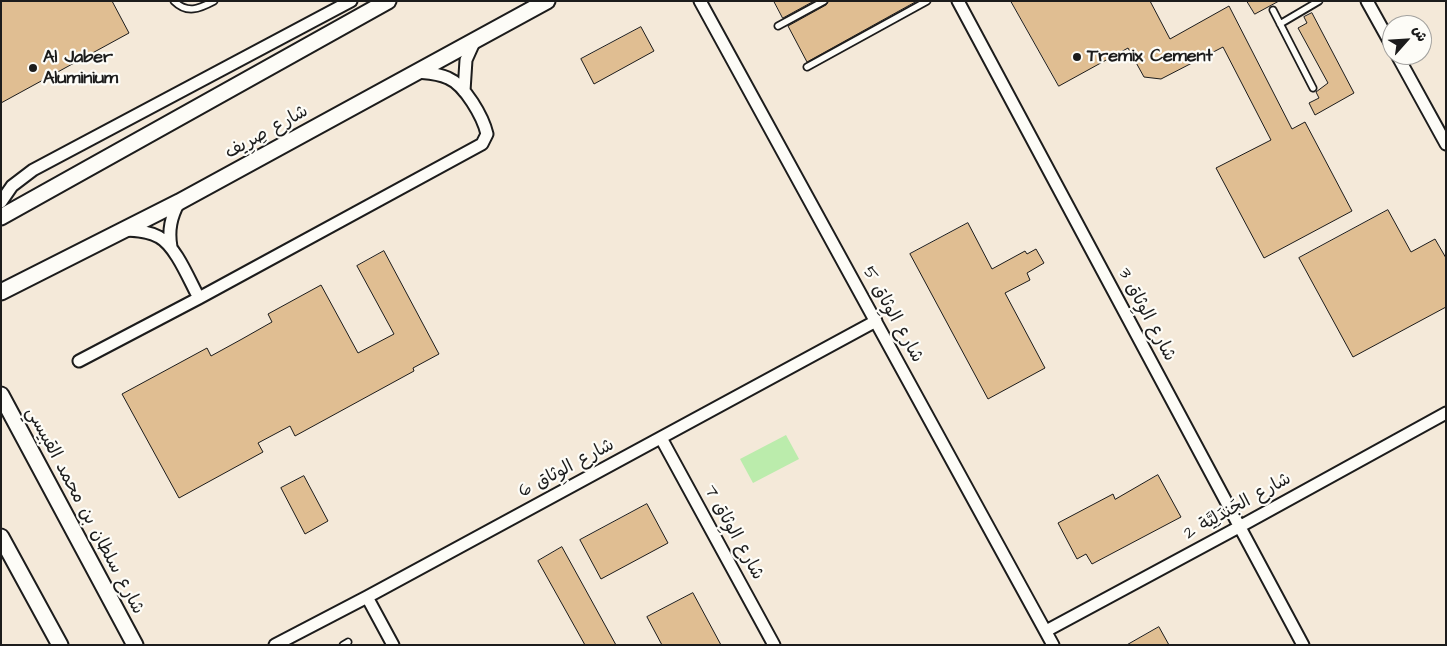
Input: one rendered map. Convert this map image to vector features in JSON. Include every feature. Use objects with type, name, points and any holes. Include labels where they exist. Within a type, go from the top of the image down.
[{"type":"street","points":[[1,202],[12,186],[33,170],[351,1]]},
{"type":"street","points":[[1,217],[388,1]]},
{"type":"street","name":"شارع صِرِيف","points":[[1,292],[179,202],[547,1]]},
{"type":"street","name":"شارع الوِثاق 5","points":[[700,1],[1053,645]]},
{"type":"street","name":"شارع الوِثاق 3","points":[[958,1],[1304,645]]},
{"type":"street","points":[[1367,1],[1382,28]]},
{"type":"street","points":[[464,91],[466,60],[475,40]]},
{"type":"street","points":[[1403,65],[1446,144]]},
{"type":"street","points":[[79,361],[482,144],[487,134],[484,122],[464,91],[450,78],[434,73],[417,72]]},
{"type":"street","points":[[179,202],[172,215],[169,236],[171,247],[199,298]]},
{"type":"street","points":[[125,230],[149,232],[161,238],[171,247]]},
{"type":"street","name":"شارع الوِثاق 6","points":[[275,645],[876,321]]},
{"type":"street","name":"شارع سلطان بن محمد القبيسي","points":[[1,395],[134,645]]},
{"type":"street","name":"شارع الجَندَلِيَّة 2","points":[[1046,631],[1446,413]]},
{"type":"street","name":"شارع الوِثاق 7","points":[[661,438],[774,645]]},
{"type":"street","points":[[1,537],[60,645]]},
{"type":"street","points":[[367,597],[393,645]]},
{"type":"lane","points":[[174,1],[180,6],[191,10],[198,9],[214,1]]},
{"type":"lane","points":[[778,26],[824,1]]},
{"type":"lane","points":[[807,67],[927,1]]},
{"type":"lane","points":[[1280,24],[1319,1]]},
{"type":"lane","points":[[1273,10],[1312,88]]},
{"type":"shaded area","points":[[1,1],[1446,1],[1446,645],[1,645]]},
{"type":"green space","points":[[786,435],[799,459],[753,483],[740,459]]},
{"type":"building","name":"Al Jaber Aluminium","points":[[1,1],[112,1],[129,33],[1,103]]},
{"type":"building","points":[[774,1],[814,1],[783,18]]},
{"type":"building","points":[[829,1],[917,1],[807,62],[788,26],[826,5]]},
{"type":"building","points":[[1011,1],[1150,1],[1170,39],[1229,6],[1292,129],[1305,122],[1352,211],[1264,258],[1216,168],[1271,140],[1223,47],[1161,79],[1144,77],[1128,48],[1059,86]]},
{"type":"building","points":[[1247,1],[1279,1],[1255,14]]},
{"type":"building","points":[[1312,13],[1354,93],[1315,115],[1309,103],[1319,98],[1316,92],[1328,83],[1298,28],[1307,23],[1304,17]]},
{"type":"building","points":[[641,27],[654,51],[594,84],[581,59]]},
{"type":"building","points":[[1388,210],[1411,252],[1435,239],[1446,258],[1446,307],[1353,357],[1299,258]]},
{"type":"building","points":[[968,223],[992,269],[1025,251],[1027,254],[1036,249],[1044,263],[1027,273],[1030,280],[1005,293],[1045,368],[988,399],[910,254]]},
{"type":"building","points":[[384,251],[439,354],[413,368],[414,371],[295,436],[290,426],[258,443],[263,452],[179,498],[122,394],[207,348],[211,356],[272,322],[268,314],[321,285],[358,353],[394,334],[357,266]]},
{"type":"building","points":[[1158,475],[1181,517],[1092,564],[1086,554],[1077,559],[1058,523],[1113,494],[1115,499]]},
{"type":"building","points":[[304,476],[328,521],[305,534],[281,488]]},
{"type":"building","points":[[647,504],[668,543],[601,579],[580,540]]},
{"type":"building","points":[[562,547],[616,645],[585,645],[538,561]]},
{"type":"building","points":[[693,593],[721,645],[662,645],[647,617]]},
{"type":"building","points":[[1159,627],[1169,645],[1127,645]]},
{"type":"place","name":"Tremix Cement","points":[[1077,57]]},
{"type":"place","name":"Al Jaber Aluminium","points":[[33,68]]}]
